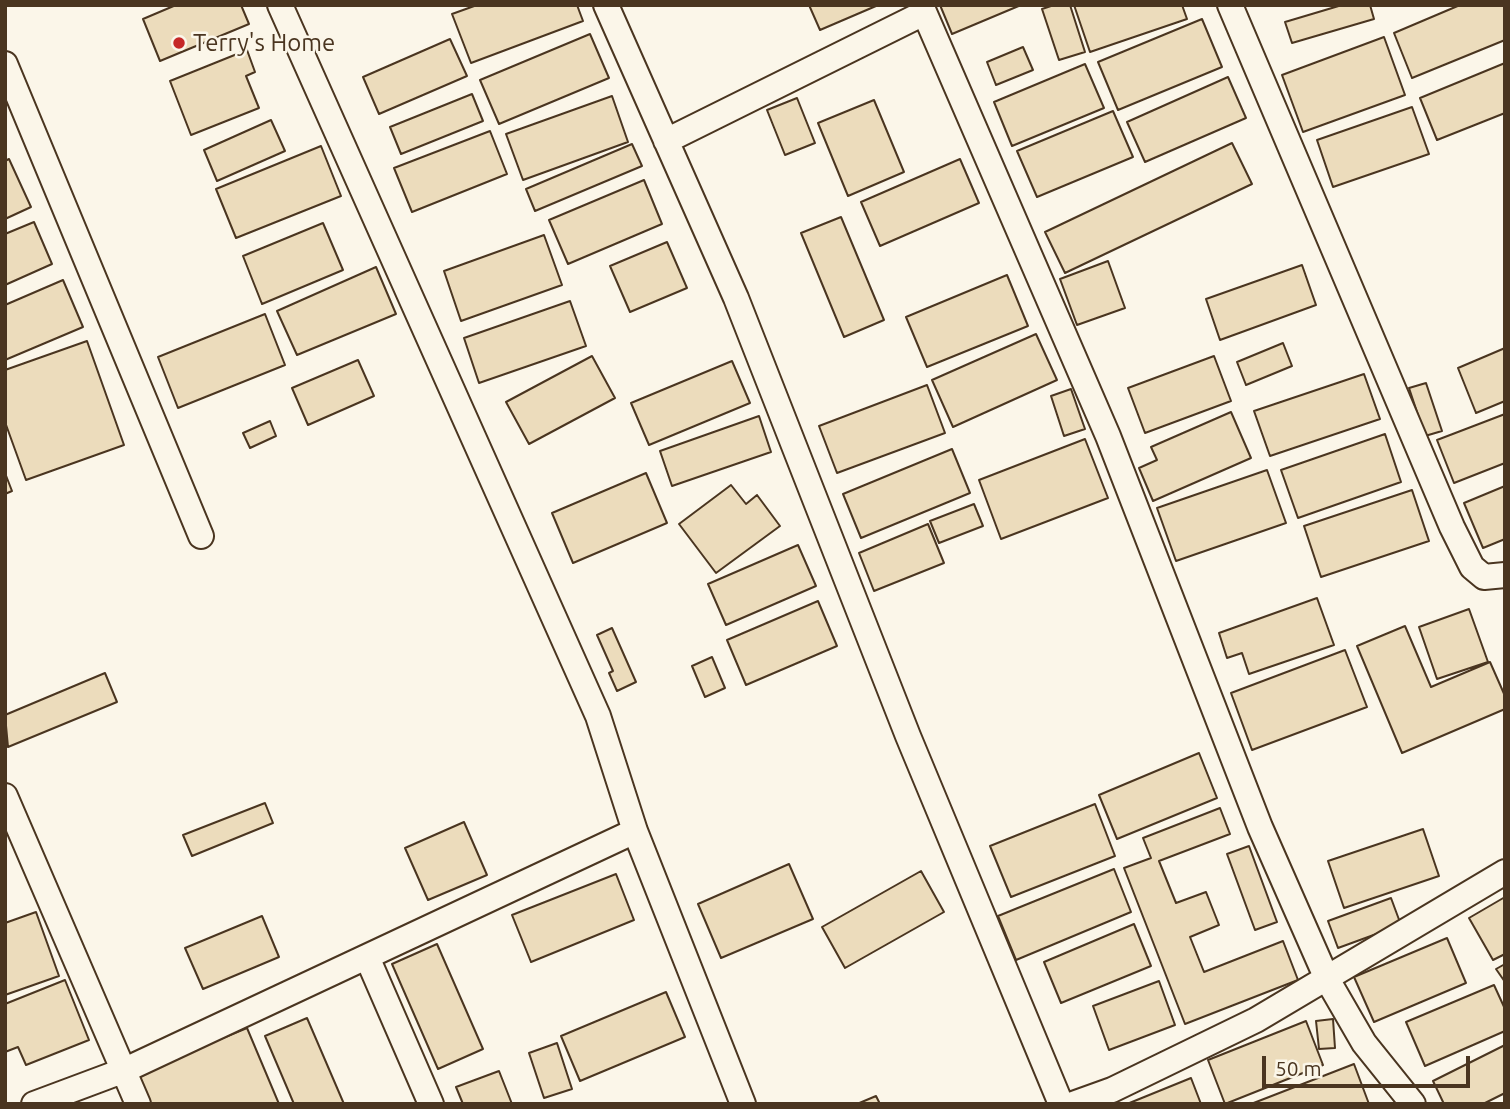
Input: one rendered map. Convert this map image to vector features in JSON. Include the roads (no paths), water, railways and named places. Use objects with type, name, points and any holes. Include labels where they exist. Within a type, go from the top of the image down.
[{"type":"street","points":[[280,5],[598,716],[635,831],[743,1104]]},
{"type":"street","points":[[606,5],[736,298],[908,736],[1061,1104]]},
{"type":"street","points":[[1230,5],[1452,527],[1472,567],[1484,577],[1505,575]]},
{"type":"street","points":[[666,141],[923,9],[1108,436],[1260,827],[1327,979],[1364,1044],[1413,1104]]},
{"type":"street","points":[[5,64],[201,536]]},
{"type":"street","points":[[5,796],[138,1104]]},
{"type":"street","points":[[34,1104],[125,1070],[635,831]]},
{"type":"street","points":[[1073,1104],[1112,1090],[1174,1061],[1327,979],[1505,872]]},
{"type":"street","points":[[367,957],[431,1104]]},
{"type":"place","name":"Terry's Home","points":[[179,43]]}]
